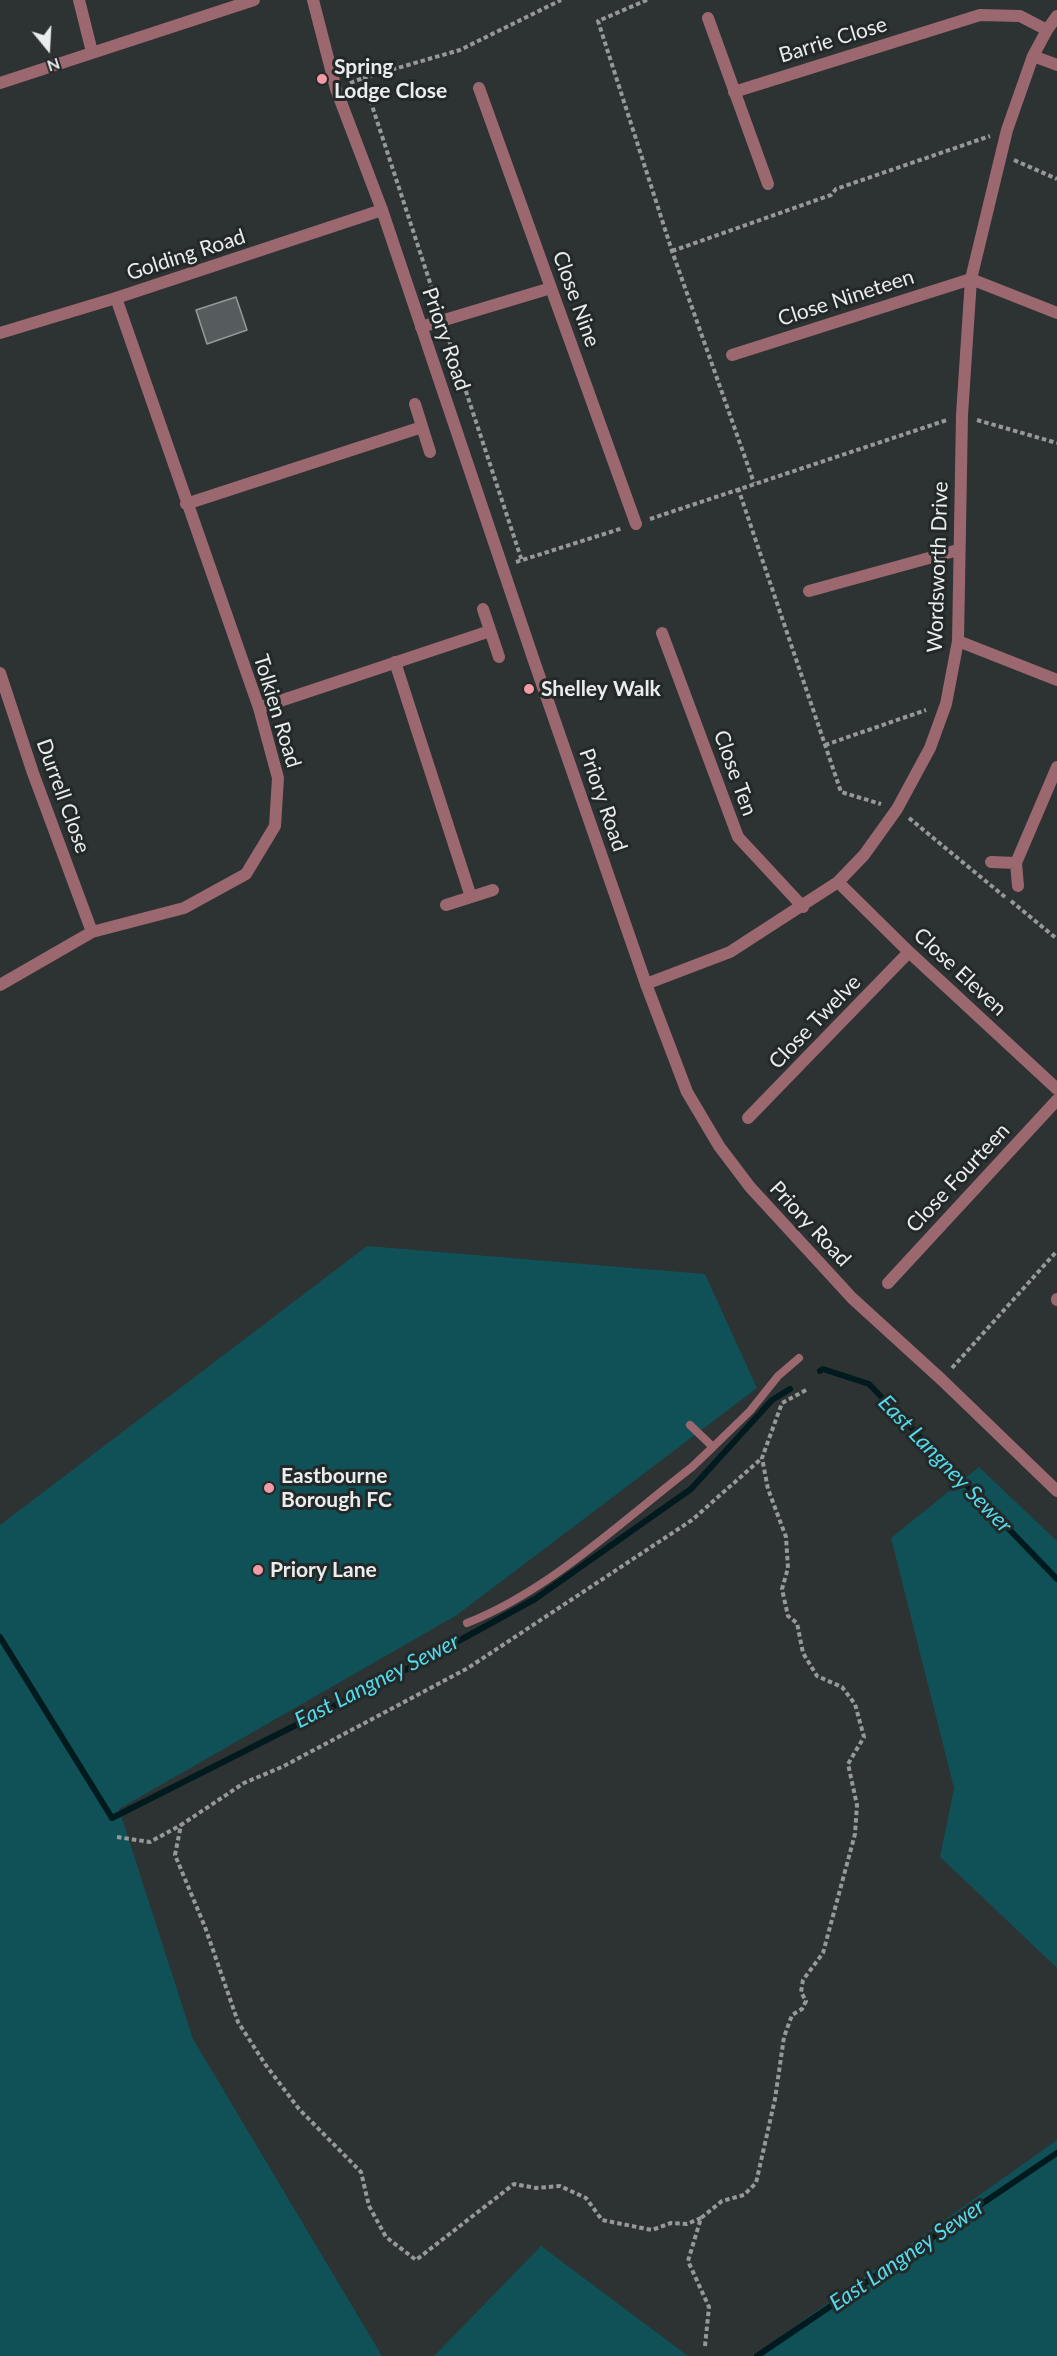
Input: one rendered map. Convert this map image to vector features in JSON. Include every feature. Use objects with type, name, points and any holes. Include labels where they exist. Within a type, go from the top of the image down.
[{"type":"street","points":[[79,0],[92,52]]},
{"type":"street","points":[[0,83],[254,0]]},
{"type":"street","name":"Priory Road","points":[[313,0],[336,89],[382,210],[533,658],[646,984],[687,1092],[718,1146],[750,1187],[852,1298],[942,1380],[1057,1491]]},
{"type":"street","name":"Barrie Close","points":[[734,92],[980,15],[1020,16],[1047,30]]},
{"type":"street","name":"Wordsworth Drive","points":[[646,984],[730,952],[803,907],[838,882],[864,855],[897,809],[930,747],[946,704],[958,641],[962,415],[971,279],[1007,130],[1033,56],[1057,16]]},
{"type":"street","points":[[708,18],[768,184]]},
{"type":"street","points":[[1033,56],[1057,65]]},
{"type":"street","name":"Close Nine","points":[[479,88],[636,524]]},
{"type":"street","name":"Golding Road","points":[[0,333],[116,298],[382,210]]},
{"type":"street","points":[[971,279],[1057,313]]},
{"type":"street","name":"Close Nineteen","points":[[732,355],[971,279]]},
{"type":"street","points":[[421,327],[551,288]]},
{"type":"street","name":"Tolkien Road","points":[[0,985],[92,932],[183,908],[246,874],[275,826],[278,778],[259,708],[116,298]]},
{"type":"street","points":[[415,404],[430,452]]},
{"type":"street","points":[[186,504],[422,427]]},
{"type":"street","points":[[809,591],[958,550]]},
{"type":"street","points":[[483,609],[499,657]]},
{"type":"street","points":[[259,708],[490,631]]},
{"type":"street","name":"Close Ten","points":[[662,633],[738,837],[803,907]]},
{"type":"street","points":[[958,641],[1057,680]]},
{"type":"street","points":[[394,662],[471,897]]},
{"type":"street","name":"Durrell Close","points":[[0,673],[33,773],[92,932]]},
{"type":"street","points":[[1018,886],[1016,863],[1057,767]]},
{"type":"street","points":[[991,862],[1016,863]]},
{"type":"street","name":"Close Eleven","points":[[838,882],[909,952],[1057,1089]]},
{"type":"street","points":[[446,905],[493,890]]},
{"type":"street","name":"Close Twelve","points":[[748,1118],[909,952]]},
{"type":"street","name":"Close Fourteen","points":[[888,1282],[1057,1100]]},
{"type":"lane","points":[[467,1623],[534,1590],[692,1467],[750,1411],[778,1376],[799,1358]]},
{"type":"lane","points":[[690,1425],[713,1447]]},
{"type":"path","points":[[363,78],[460,50],[561,0]]},
{"type":"path","points":[[647,0],[598,21],[672,251],[754,483]]},
{"type":"path","points":[[672,251],[831,195],[836,189],[1007,130]]},
{"type":"path","points":[[1002,155],[1057,179]]},
{"type":"path","points":[[503,566],[962,415],[1057,443]]},
{"type":"path","points":[[738,488],[841,792],[897,809],[1057,939]]},
{"type":"path","points":[[825,745],[946,704]]},
{"type":"path","points":[[942,1380],[1057,1251]]},
{"type":"path","points":[[117,1837],[150,1842],[181,1825],[244,1784],[282,1767],[468,1668],[692,1520],[762,1458],[782,1403],[808,1389]]},
{"type":"path","points":[[181,1825],[175,1855],[205,1927],[238,2022],[265,2064],[299,2109],[361,2172],[369,2205],[386,2237],[416,2260],[514,2184],[536,2188],[560,2186],[586,2198],[602,2220],[652,2230],[671,2223],[687,2224],[701,2218],[722,2201],[744,2195],[756,2183],[775,2099],[784,2037],[792,2015],[802,2008],[806,2001],[801,1992],[803,1980],[823,1953],[855,1834],[857,1805],[848,1764],[864,1737],[855,1704],[842,1687],[817,1676],[803,1653],[797,1623],[788,1616],[782,1589],[788,1568],[786,1537],[768,1489],[762,1458]]},
{"type":"path","points":[[701,2218],[688,2261],[709,2307],[705,2346]]},
{"type":"shaded area","name":"Priory Lane","points":[[367,1246],[705,1274],[757,1388],[457,1615],[119,1809],[193,2039],[382,2356],[0,2356],[0,1525]]},
{"type":"shaded area","points":[[979,1467],[1057,1541],[1057,1968],[940,1857],[954,1788],[891,1538]]},
{"type":"shaded area","points":[[1057,2140],[1057,2356],[753,2356]]},
{"type":"shaded area","points":[[541,2246],[688,2356],[434,2356]]},
{"type":"building","points":[[236,297],[247,330],[207,344],[196,310]]},
{"type":"waterway","name":"East Langney Sewer","points":[[820,1371],[823,1369],[869,1384],[1057,1579]]},
{"type":"waterway","name":"East Langney Sewer","points":[[0,1637],[112,1818],[413,1666],[535,1599],[691,1489],[772,1400],[790,1389]]},
{"type":"waterway","name":"East Langney Sewer","points":[[757,2356],[1057,2153]]},
{"type":"place","name":"Spring Lodge Close","points":[[322,79]]},
{"type":"place","name":"Shelley Walk","points":[[529,689]]},
{"type":"place","name":"Eastbourne Borough FC","points":[[269,1488]]},
{"type":"place","name":"Priory Lane","points":[[258,1570]]}]
